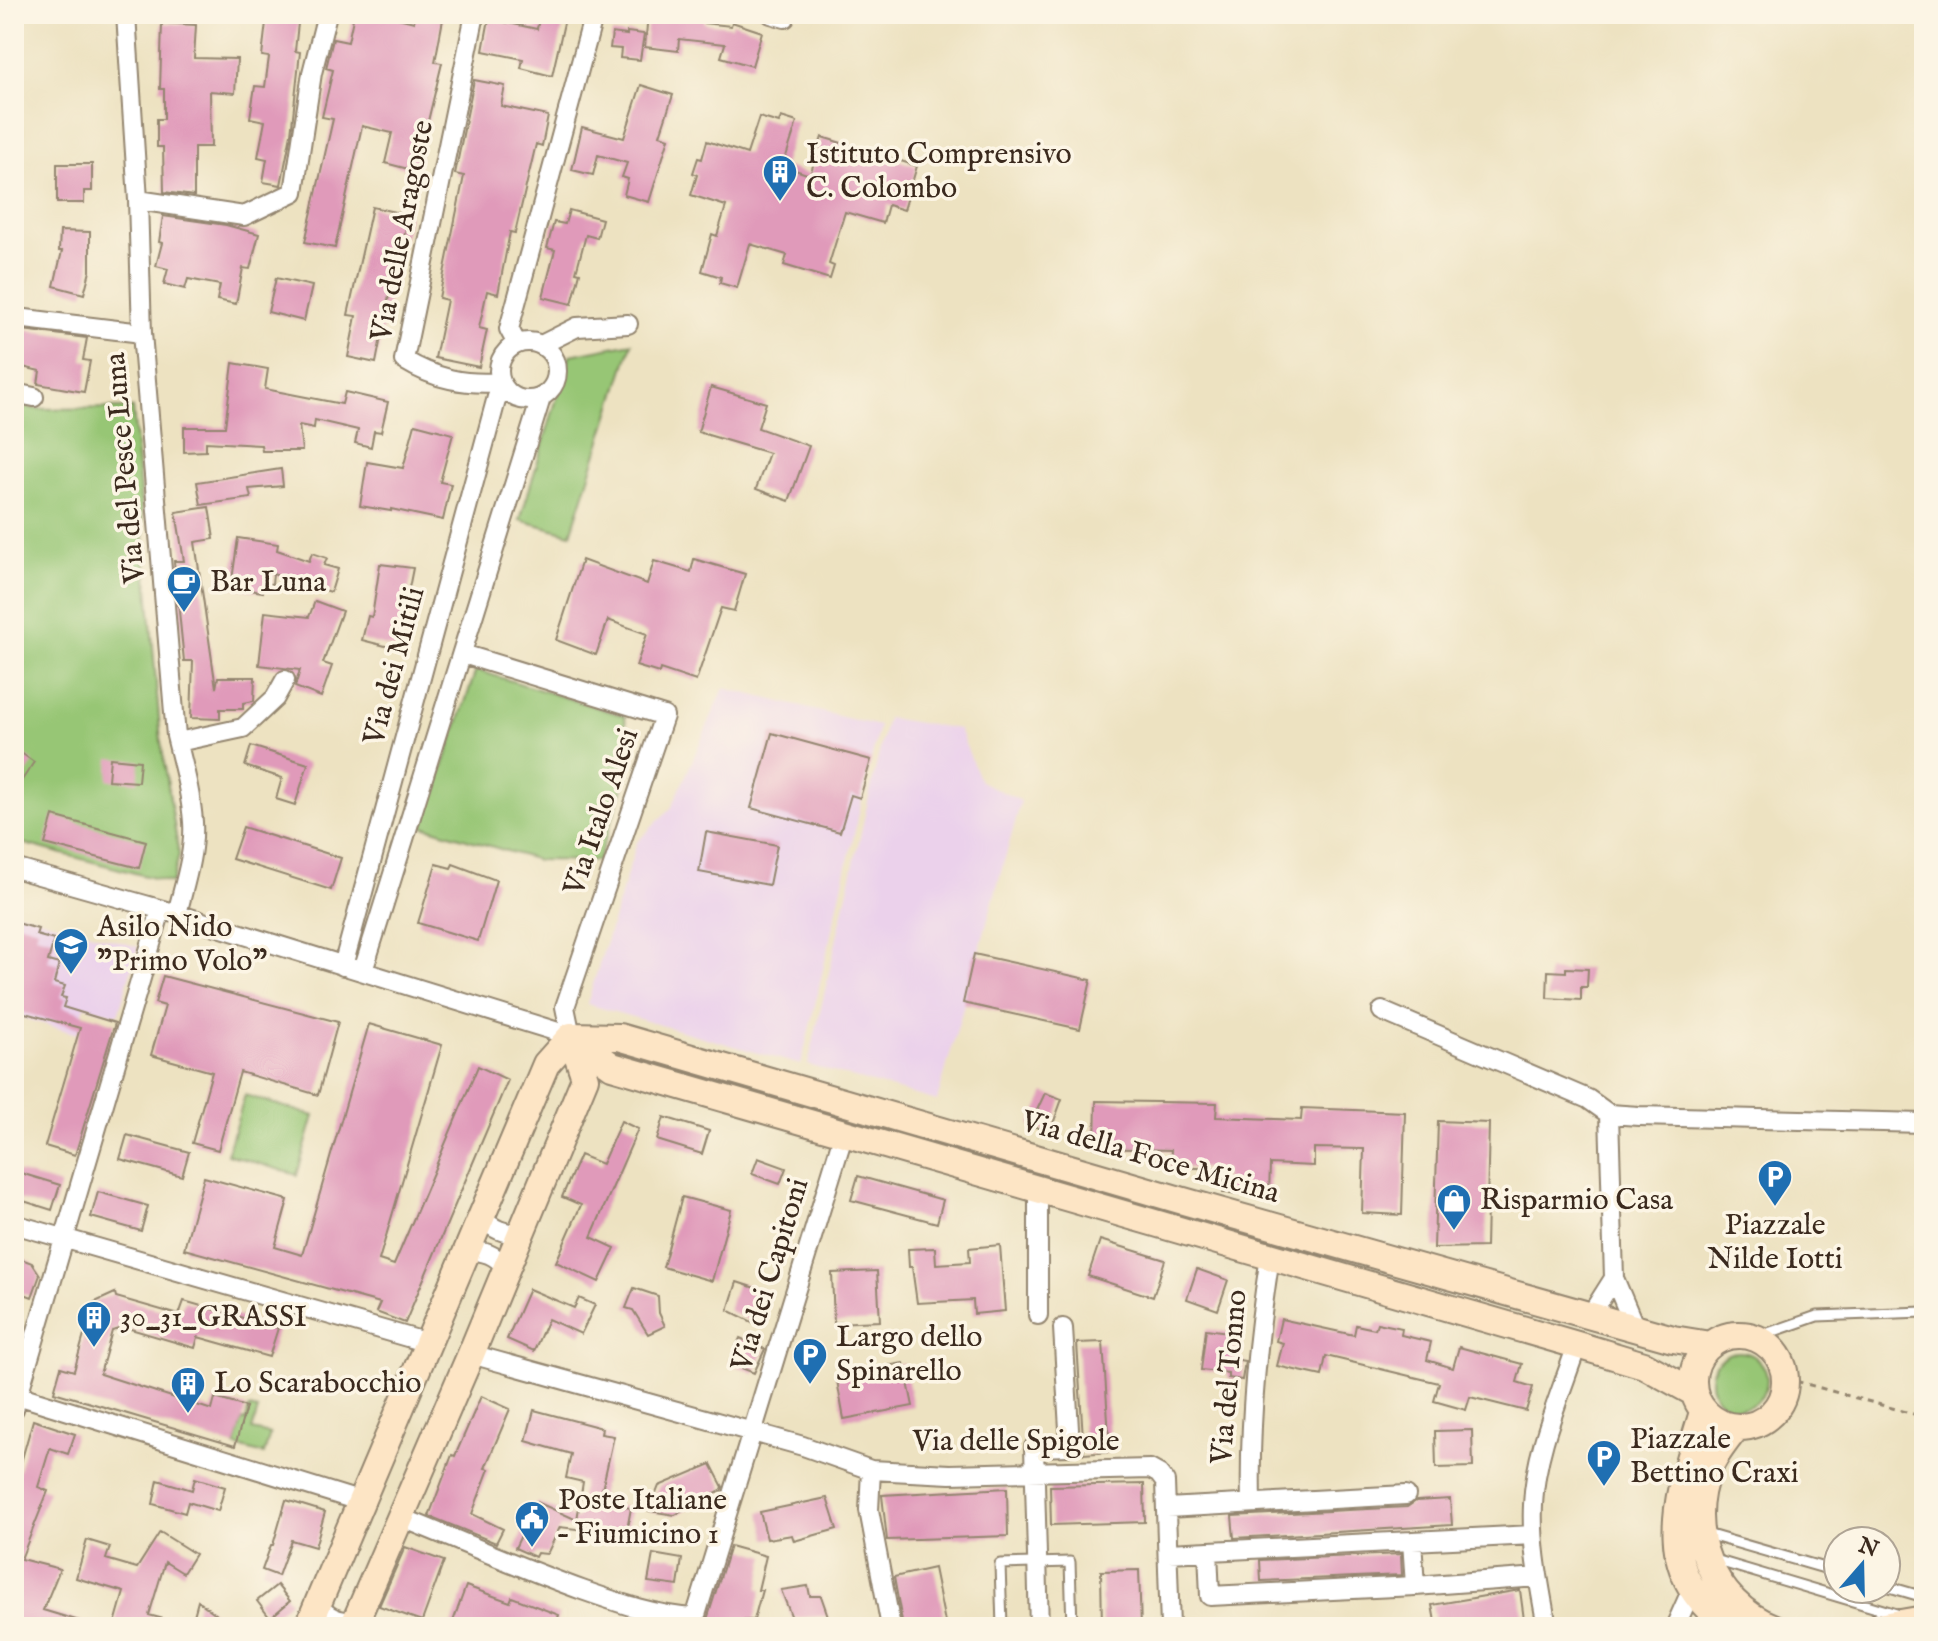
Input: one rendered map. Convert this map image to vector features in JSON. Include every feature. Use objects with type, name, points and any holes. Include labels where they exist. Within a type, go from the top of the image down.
[{"type":"street","name":"Via del Pesce Luna","points":[[15,1399],[169,912],[190,864],[194,825],[178,742],[142,333],[138,200],[126,14]]},
{"type":"street","points":[[138,200],[244,216],[294,192],[312,73],[327,14]]},
{"type":"street","name":"Via delle Aragoste","points":[[475,14],[404,360],[426,373],[456,381],[479,384],[501,382]]},
{"type":"street","points":[[517,344],[509,329],[593,16],[612,14]]},
{"type":"street","points":[[771,14],[785,18],[786,14]]},
{"type":"street","points":[[17,318],[142,333]]},
{"type":"street","points":[[541,345],[577,327],[628,324]]},
{"type":"street","points":[[517,344],[541,345],[553,355],[558,371],[554,387],[541,398],[517,399],[501,382],[500,364],[509,349],[517,344]]},
{"type":"street","name":"Via dei Mitili","points":[[343,966],[501,382]]},
{"type":"street","points":[[14,393],[34,397]]},
{"type":"street","points":[[363,971],[541,398]]},
{"type":"street","name":"Via Italo Alesi","points":[[463,654],[664,716],[565,1007],[571,1036]]},
{"type":"street","points":[[178,742],[243,728],[275,698],[285,680]]},
{"type":"street","name":"Via della Foce Micina","points":[[14,868],[169,912],[571,1036],[619,1037],[1673,1339],[1710,1345],[1731,1335],[1754,1338]]},
{"type":"street","points":[[1382,1011],[1588,1099],[1609,1114],[1924,1123]]},
{"type":"street","points":[[571,1036],[585,1078],[354,1625],[327,1616],[313,1616],[546,1064],[571,1036]]},
{"type":"street","name":"Via della Foce Micina","points":[[571,1036],[612,1066],[1644,1365],[1698,1402],[1722,1425],[1736,1428]]},
{"type":"street","points":[[1609,1114],[1614,1278],[1635,1328]]},
{"type":"street","name":"Via dei Capitoni","points":[[400,1517],[617,1602],[672,1617],[695,1618],[844,1133]]},
{"type":"street","points":[[1038,1189],[1038,1315]]},
{"type":"street","points":[[1172,1229],[1180,1200]]},
{"type":"street","points":[[482,1218],[503,1233],[520,1234]]},
{"type":"street","points":[[14,1224],[428,1343]]},
{"type":"street","points":[[468,1251],[485,1251],[497,1257],[506,1267]]},
{"type":"street","name":"Via del Tonno","points":[[1251,1503],[1250,1440],[1254,1379],[1270,1257]]},
{"type":"street","points":[[1590,1316],[1614,1278]]},
{"type":"street","points":[[1039,1627],[1034,1447],[1070,1446],[1063,1328]]},
{"type":"street","points":[[1754,1338],[1768,1345],[1778,1357],[1785,1378],[1784,1394],[1772,1414],[1752,1426],[1736,1428],[1708,1470],[1699,1504],[1703,1545],[1717,1582],[1733,1602],[1749,1615],[1773,1627]]},
{"type":"street","points":[[1547,1627],[1533,1535],[1533,1503],[1538,1471],[1577,1345]]},
{"type":"street","points":[[1710,1345],[1696,1362],[1692,1377],[1698,1402],[1675,1518],[1682,1565],[1692,1589],[1731,1627]]},
{"type":"street","points":[[471,1354],[803,1446],[871,1470],[869,1510],[891,1627]]},
{"type":"street","points":[[15,1399],[362,1502]]},
{"type":"street","name":"Via delle Spigole","points":[[871,1470],[950,1474],[1150,1469],[1165,1482],[1167,1508]]},
{"type":"street","points":[[1170,1627],[1167,1508],[1406,1495]]},
{"type":"street","points":[[1168,1553],[1533,1535]]},
{"type":"street","points":[[1412,1541],[1415,1586]]},
{"type":"street","points":[[1208,1551],[1210,1596],[1538,1577]]},
{"type":"street","points":[[1676,1626],[1692,1589]]},
{"type":"street","points":[[1878,1627],[1922,1612]]},
{"type":"lane","points":[[1754,1338],[1817,1316],[1924,1312]]},
{"type":"lane","points":[[1703,1545],[1822,1569]]},
{"type":"lane","points":[[1703,1545],[1922,1612]]},
{"type":"lane","points":[[1002,1627],[1000,1564],[1070,1562],[1072,1627]]},
{"type":"lane","points":[[1902,1598],[1922,1612]]},
{"type":"path","points":[[1785,1378],[1924,1417]]},
{"type":"path","points":[[1619,1627],[1659,1621],[1676,1626]]},
{"type":"shaded area","points":[[724,688],[879,726],[801,1065],[587,1004],[637,842],[672,807]]},
{"type":"shaded area","points":[[887,718],[959,729],[980,781],[1021,801],[937,1101],[808,1065]]},
{"type":"shaded area","name":"Asilo Nido \"Primo Volo\"","points":[[14,911],[138,947],[118,1015],[85,1006],[77,1034],[14,1015]]},
{"type":"green space","points":[[632,343],[571,534],[520,520],[570,355]]},
{"type":"green space","points":[[14,404],[36,409],[133,408],[161,742],[179,855],[172,883],[14,841]]},
{"type":"green space","points":[[476,670],[625,716],[629,770],[598,861],[537,860],[423,826]]},
{"type":"green space","points":[[245,1095],[314,1116],[297,1175],[227,1154]]},
{"type":"green space","points":[[1739,1352],[1759,1360],[1767,1380],[1759,1400],[1739,1408],[1719,1400],[1711,1380],[1719,1360]]},
{"type":"green space","name":"Lo Scarabocchio","points":[[249,1408],[258,1410],[252,1430],[270,1434],[264,1454],[235,1446],[242,1420],[246,1421]]},
{"type":"building","points":[[267,14],[299,14],[295,51],[300,52],[291,134],[281,185],[263,182],[267,159],[258,157],[265,121],[250,118],[255,86],[265,87],[269,57],[262,56]]},
{"type":"building","points":[[354,14],[382,14],[414,22],[415,14],[444,14],[435,62],[442,63],[416,171],[385,163],[392,133],[362,126],[335,248],[305,242],[333,119],[322,117],[333,70],[326,68],[333,39],[348,42]]},
{"type":"building","points":[[540,14],[566,14],[552,76],[521,68],[523,59],[483,51],[489,19],[537,29]]},
{"type":"building","points":[[648,14],[705,14],[704,23],[731,26],[732,22],[762,32],[752,66],[721,57],[725,44],[679,39],[678,51],[645,47]]},
{"type":"building","points":[[162,23],[196,25],[194,58],[237,59],[235,93],[210,91],[211,147],[194,147],[194,196],[164,192],[163,147],[157,147],[157,119],[164,119],[164,89],[160,89]]},
{"type":"building","points":[[627,32],[644,34],[640,60],[620,58],[621,49],[610,48],[612,33],[627,35]]},
{"type":"building","points":[[474,80],[505,86],[501,106],[548,116],[542,146],[536,144],[515,233],[510,232],[498,294],[487,291],[479,328],[487,330],[479,367],[435,358],[447,300],[439,298],[464,176],[455,174]]},
{"type":"building","points":[[641,85],[673,95],[660,135],[669,138],[649,202],[624,195],[628,179],[622,177],[627,163],[598,155],[593,175],[572,170],[582,127],[624,138]]},
{"type":"building","name":"Istituto Comprensivo C. Colombo","points":[[759,117],[779,123],[781,117],[797,122],[783,166],[810,175],[822,137],[917,166],[904,210],[888,205],[883,223],[845,212],[829,264],[834,266],[830,279],[784,265],[787,255],[750,244],[737,288],[720,283],[721,277],[702,271],[712,234],[717,236],[726,206],[691,195],[698,158],[702,159],[707,141],[747,154]]},
{"type":"building","points":[[57,164],[92,164],[92,191],[84,191],[84,203],[57,203]]},
{"type":"building","points":[[372,207],[409,215],[397,270],[394,270],[376,363],[348,357],[356,316],[348,315]]},
{"type":"building","points":[[569,210],[602,219],[597,238],[586,235],[576,272],[580,273],[572,304],[543,297],[555,250],[547,248],[554,222],[565,224]]},
{"type":"building","points":[[163,216],[226,225],[259,234],[250,269],[243,268],[236,304],[217,300],[220,285],[188,279],[185,289],[164,284],[168,269],[156,266],[162,243],[159,242]]},
{"type":"building","points":[[60,231],[90,232],[90,271],[84,294],[54,286],[62,251],[59,251]]},
{"type":"building","points":[[276,278],[312,286],[304,321],[268,312]]},
{"type":"building","points":[[14,329],[87,338],[83,360],[90,361],[84,392],[38,384],[40,371],[14,365]]},
{"type":"building","points":[[233,363],[268,369],[265,389],[342,404],[345,392],[388,402],[381,432],[374,431],[371,447],[355,443],[358,430],[315,420],[314,428],[299,425],[302,451],[262,451],[261,445],[206,442],[206,451],[184,452],[184,427],[225,427]]},
{"type":"building","points":[[711,387],[766,403],[758,428],[809,446],[789,501],[756,489],[769,453],[698,432]]},
{"type":"building","points":[[415,424],[453,434],[440,482],[451,484],[443,520],[360,506],[367,462],[403,468]]},
{"type":"building","points":[[281,469],[283,486],[249,489],[251,498],[201,505],[197,482]]},
{"type":"building","points":[[209,507],[214,539],[195,542],[216,688],[218,677],[255,677],[254,701],[243,703],[243,709],[220,709],[220,719],[191,718],[193,661],[184,661],[174,561],[184,561],[176,512]]},
{"type":"building","points":[[238,538],[278,544],[277,550],[309,561],[312,553],[327,558],[324,565],[338,569],[331,592],[273,574],[272,584],[264,583],[263,592],[231,587]]},
{"type":"building","points":[[694,559],[745,574],[734,611],[721,608],[696,681],[660,669],[659,673],[636,666],[647,634],[608,620],[596,655],[556,640],[582,560],[647,584],[654,561],[691,572]]},
{"type":"building","points":[[380,564],[413,568],[397,649],[362,640],[368,616],[372,617]]},
{"type":"building","points":[[315,601],[342,611],[323,663],[332,666],[321,697],[295,687],[300,670],[259,665],[265,612],[309,617]]},
{"type":"building","points":[[772,733],[871,760],[860,798],[851,795],[840,832],[751,808]]},
{"type":"building","points":[[251,746],[308,764],[295,805],[276,799],[282,778],[245,766]]},
{"type":"building","points":[[14,748],[34,762],[14,792]]},
{"type":"building","points":[[110,758],[140,761],[138,782],[108,780]]},
{"type":"building","points":[[53,816],[146,841],[139,868],[45,844]]},
{"type":"building","points":[[243,827],[341,858],[331,890],[232,859]]},
{"type":"building","points":[[706,832],[777,845],[769,885],[699,872]]},
{"type":"building","points":[[436,864],[451,868],[453,864],[496,880],[478,941],[418,923]]},
{"type":"building","points":[[14,922],[38,929],[36,935],[54,940],[48,961],[59,964],[54,983],[65,986],[61,997],[66,998],[63,1007],[115,1023],[75,1155],[45,1146],[80,1028],[14,1010]]},
{"type":"building","points":[[974,954],[1091,980],[1080,1029],[963,1003]]},
{"type":"building","points":[[1566,968],[1588,969],[1587,987],[1581,987],[1581,1000],[1547,998],[1548,971],[1566,972]]},
{"type":"building","points":[[163,976],[338,1022],[318,1095],[240,1072],[218,1150],[192,1143],[212,1072],[151,1055],[165,1006],[155,1003]]},
{"type":"building","points":[[369,1024],[442,1045],[379,1260],[394,1265],[478,1066],[508,1080],[405,1323],[376,1312],[380,1303],[184,1249],[204,1177],[288,1200],[275,1247],[302,1255]]},
{"type":"building","points":[[1045,1093],[1062,1099],[1050,1132],[1030,1125]]},
{"type":"building","points":[[1096,1101],[1217,1103],[1216,1117],[1301,1120],[1302,1108],[1405,1112],[1402,1215],[1362,1213],[1364,1149],[1314,1148],[1314,1166],[1270,1164],[1269,1194],[1223,1193],[1225,1169],[1170,1167],[1171,1150],[1095,1148]]},
{"type":"building","points":[[664,1117],[709,1131],[702,1154],[657,1140]]},
{"type":"building","points":[[621,1121],[638,1129],[591,1237],[615,1248],[599,1282],[556,1262],[581,1205],[562,1197],[580,1155],[602,1164]]},
{"type":"building","points":[[1438,1121],[1489,1123],[1486,1247],[1434,1248]]},
{"type":"building","points":[[127,1135],[189,1152],[182,1176],[120,1159]]},
{"type":"building","points":[[758,1158],[786,1168],[780,1184],[752,1174]]},
{"type":"building","points":[[14,1171],[60,1185],[52,1210],[14,1198]]},
{"type":"building","points":[[858,1176],[943,1200],[937,1223],[851,1200]]},
{"type":"building","points":[[98,1192],[148,1206],[141,1231],[91,1217]]},
{"type":"building","points":[[682,1197],[731,1210],[712,1281],[663,1267]]},
{"type":"building","points":[[1100,1240],[1165,1260],[1153,1297],[1088,1276]]},
{"type":"building","points":[[1000,1245],[1005,1311],[974,1314],[973,1300],[917,1303],[908,1249],[935,1248],[936,1264],[970,1262],[969,1248]]},
{"type":"building","points":[[14,1256],[32,1263],[40,1275],[32,1297],[14,1290]]},
{"type":"building","points":[[1197,1269],[1228,1280],[1218,1310],[1187,1299]]},
{"type":"building","points":[[877,1271],[880,1321],[834,1323],[832,1273]]},
{"type":"building","points":[[737,1282],[770,1293],[765,1308],[761,1309],[754,1323],[728,1310]]},
{"type":"building","points":[[634,1288],[658,1296],[659,1313],[665,1326],[648,1334],[633,1310],[626,1308]]},
{"type":"building","points":[[529,1289],[574,1308],[579,1298],[595,1305],[581,1334],[548,1319],[534,1351],[507,1339]]},
{"type":"building","points":[[115,1293],[116,1297],[179,1315],[184,1301],[278,1328],[269,1357],[198,1337],[195,1348],[124,1327],[112,1331],[100,1374],[212,1410],[215,1398],[246,1407],[235,1446],[54,1392],[61,1367],[74,1371],[93,1303]]},
{"type":"building","points":[[1281,1319],[1354,1335],[1356,1325],[1375,1329],[1377,1323],[1402,1328],[1401,1335],[1431,1342],[1427,1360],[1453,1368],[1459,1347],[1522,1364],[1517,1382],[1533,1387],[1526,1411],[1470,1397],[1466,1410],[1434,1401],[1439,1383],[1326,1356],[1322,1376],[1277,1366],[1283,1343],[1276,1341]]},
{"type":"building","points":[[1206,1329],[1236,1333],[1233,1359],[1245,1361],[1242,1380],[1228,1378],[1228,1373],[1201,1370]]},
{"type":"building","points":[[740,1338],[765,1349],[754,1373],[729,1363]]},
{"type":"building","points":[[1103,1342],[1110,1452],[1084,1454],[1077,1343]]},
{"type":"building","points":[[904,1363],[913,1406],[844,1419],[836,1375]]},
{"type":"building","points":[[481,1396],[510,1409],[485,1468],[489,1469],[472,1514],[503,1529],[496,1543],[429,1516],[452,1455],[455,1456]]},
{"type":"building","points":[[534,1410],[602,1428],[601,1434],[614,1436],[599,1503],[631,1508],[626,1535],[560,1527],[547,1554],[537,1553],[535,1557],[515,1548],[537,1502],[577,1520],[583,1482],[566,1478],[571,1454],[526,1441]]},
{"type":"building","points":[[33,1420],[75,1434],[68,1454],[50,1448],[38,1487],[48,1491],[21,1559],[60,1569],[43,1610],[86,1623],[85,1627],[14,1627],[14,1487]]},
{"type":"building","points":[[1472,1430],[1473,1467],[1436,1468],[1435,1431]]},
{"type":"building","points":[[711,1464],[723,1487],[721,1491],[675,1515],[649,1511],[659,1486]]},
{"type":"building","points":[[195,1478],[225,1487],[218,1511],[188,1502],[185,1513],[153,1504],[158,1480],[192,1490]]},
{"type":"building","points":[[1144,1484],[1145,1522],[1051,1525],[1050,1486]]},
{"type":"building","points":[[1007,1488],[1008,1536],[887,1540],[882,1495]]},
{"type":"building","points":[[827,1498],[837,1529],[794,1541],[792,1535],[767,1539],[760,1512]]},
{"type":"building","points":[[1450,1499],[1452,1525],[1234,1538],[1232,1516],[1407,1507],[1416,1501]]},
{"type":"building","points":[[286,1500],[325,1512],[315,1547],[291,1540],[278,1576],[262,1570]]},
{"type":"building","points":[[160,1532],[195,1554],[183,1573],[165,1562],[149,1615],[178,1623],[177,1627],[114,1627],[124,1592],[76,1578],[87,1540],[110,1547],[106,1559],[137,1568]]},
{"type":"building","points":[[730,1546],[766,1556],[754,1620],[706,1623]]},
{"type":"building","points":[[405,1547],[444,1561],[422,1621],[379,1606]]},
{"type":"building","points":[[653,1554],[682,1559],[678,1586],[648,1582]]},
{"type":"building","points":[[1401,1554],[1402,1575],[1261,1581],[1260,1560]]},
{"type":"building","points":[[934,1568],[946,1627],[903,1627],[894,1577]]},
{"type":"building","points":[[1139,1570],[1141,1627],[1102,1627],[1101,1571]]},
{"type":"building","points":[[277,1585],[290,1601],[270,1618],[257,1601]]},
{"type":"building","points":[[466,1586],[510,1602],[512,1597],[559,1615],[555,1627],[451,1627]]},
{"type":"building","points":[[808,1586],[810,1596],[821,1596],[828,1616],[792,1618],[781,1590]]},
{"type":"building","points":[[1520,1590],[1525,1627],[1436,1627],[1432,1605]]},
{"type":"building","points":[[198,1601],[216,1614],[213,1617],[227,1627],[191,1627]]},
{"type":"place","name":"Istituto Comprensivo C. Colombo","points":[[780,203]]},
{"type":"place","name":"Bar Luna","points":[[184,614]]},
{"type":"place","name":"Asilo Nido \"Primo Volo\"","points":[[71,976]]},
{"type":"place","name":"Piazzale Nilde Iotti","points":[[1775,1208]]},
{"type":"place","name":"Risparmio Casa","points":[[1454,1232]]},
{"type":"place","name":"30_31_GRASSI","points":[[94,1349]]},
{"type":"place","name":"Largo dello Spinarello","points":[[810,1386]]},
{"type":"place","name":"Lo Scarabocchio","points":[[188,1415]]},
{"type":"place","name":"Piazzale Bettino Craxi","points":[[1604,1488]]},
{"type":"place","name":"Poste Italiane – Fiumicino 1","points":[[532,1549]]}]
